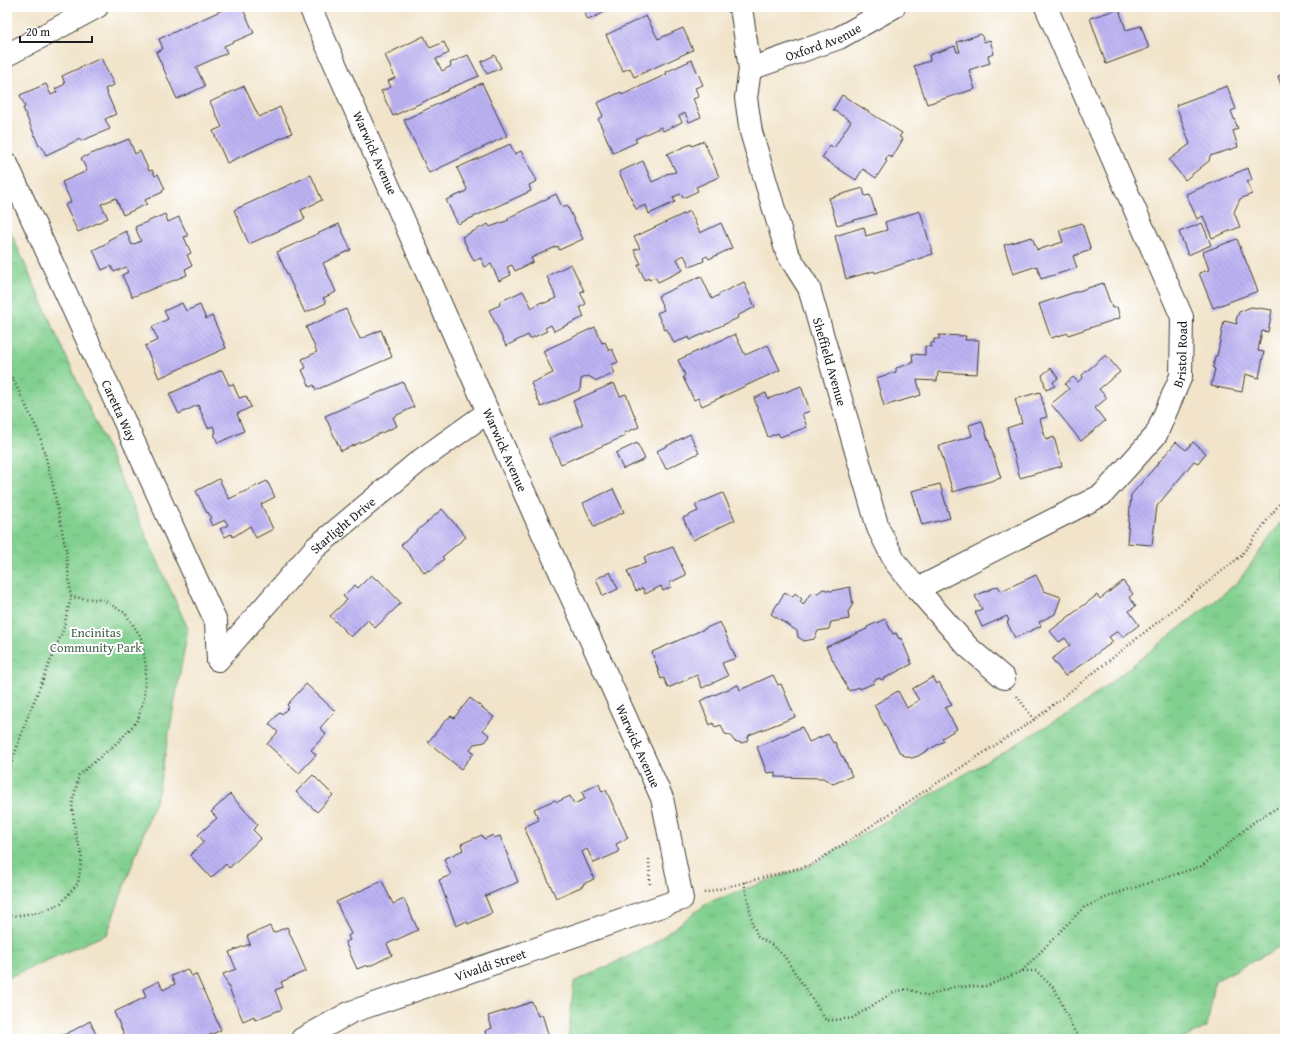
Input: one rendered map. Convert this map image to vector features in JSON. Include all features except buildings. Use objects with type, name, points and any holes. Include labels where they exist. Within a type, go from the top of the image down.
[{"type":"street","points":[[7,55],[97,7]]},
{"type":"street","name":"Warwick Avenue","points":[[310,7],[488,412],[662,798],[682,899]]},
{"type":"street","name":"Sheffield Avenue","points":[[739,7],[742,14],[750,69],[746,98],[751,132],[787,253],[809,288],[878,528],[895,562],[917,589],[968,647],[1004,678]]},
{"type":"street","name":"Oxford Avenue","points":[[750,69],[839,38],[894,7]]},
{"type":"street","name":"Bristol Road","points":[[917,589],[1102,495],[1156,435],[1181,376],[1182,317],[1046,7]]},
{"type":"street","name":"Caretta Way","points":[[7,164],[216,622],[218,660]]},
{"type":"street","name":"Starlight Drive","points":[[218,660],[315,548],[418,462],[488,412]]},
{"type":"street","name":"Vivaldi Street","points":[[302,1039],[351,1012],[682,899]]},
{"type":"path","points":[[7,371],[13,379],[39,433],[52,481],[66,550],[71,597],[63,630],[26,721],[7,776]]},
{"type":"path","points":[[682,899],[811,865],[1034,720],[1241,556],[1285,496]]},
{"type":"path","points":[[7,917],[40,912],[61,903],[78,883],[82,856],[75,832],[72,805],[79,775],[119,741],[138,720],[144,698],[146,667],[141,637],[125,613],[103,600],[71,597]]},
{"type":"path","points":[[1004,678],[1034,720]]},
{"type":"path","points":[[744,882],[752,925],[758,936],[772,945],[784,956],[826,1020],[838,1021],[845,1018],[851,1019],[892,993],[907,989],[928,996],[954,987],[987,986],[1022,971],[1083,908],[1114,894],[1202,866],[1255,821],[1285,804]]},
{"type":"path","points":[[645,890],[650,886],[649,858]]},
{"type":"path","points":[[1022,971],[1036,971],[1055,989],[1073,1028],[1080,1039]]},
{"type":"green space","name":"Encinitas Community Park","points":[[7,224],[188,629],[158,793],[107,934],[7,978]]},
{"type":"green space","points":[[1285,516],[1285,884],[1281,895],[1285,897],[1285,944],[1215,981],[1207,1027],[1182,1039],[568,1039],[574,982],[650,946],[709,902],[811,865],[1079,707],[1238,582]]}]
